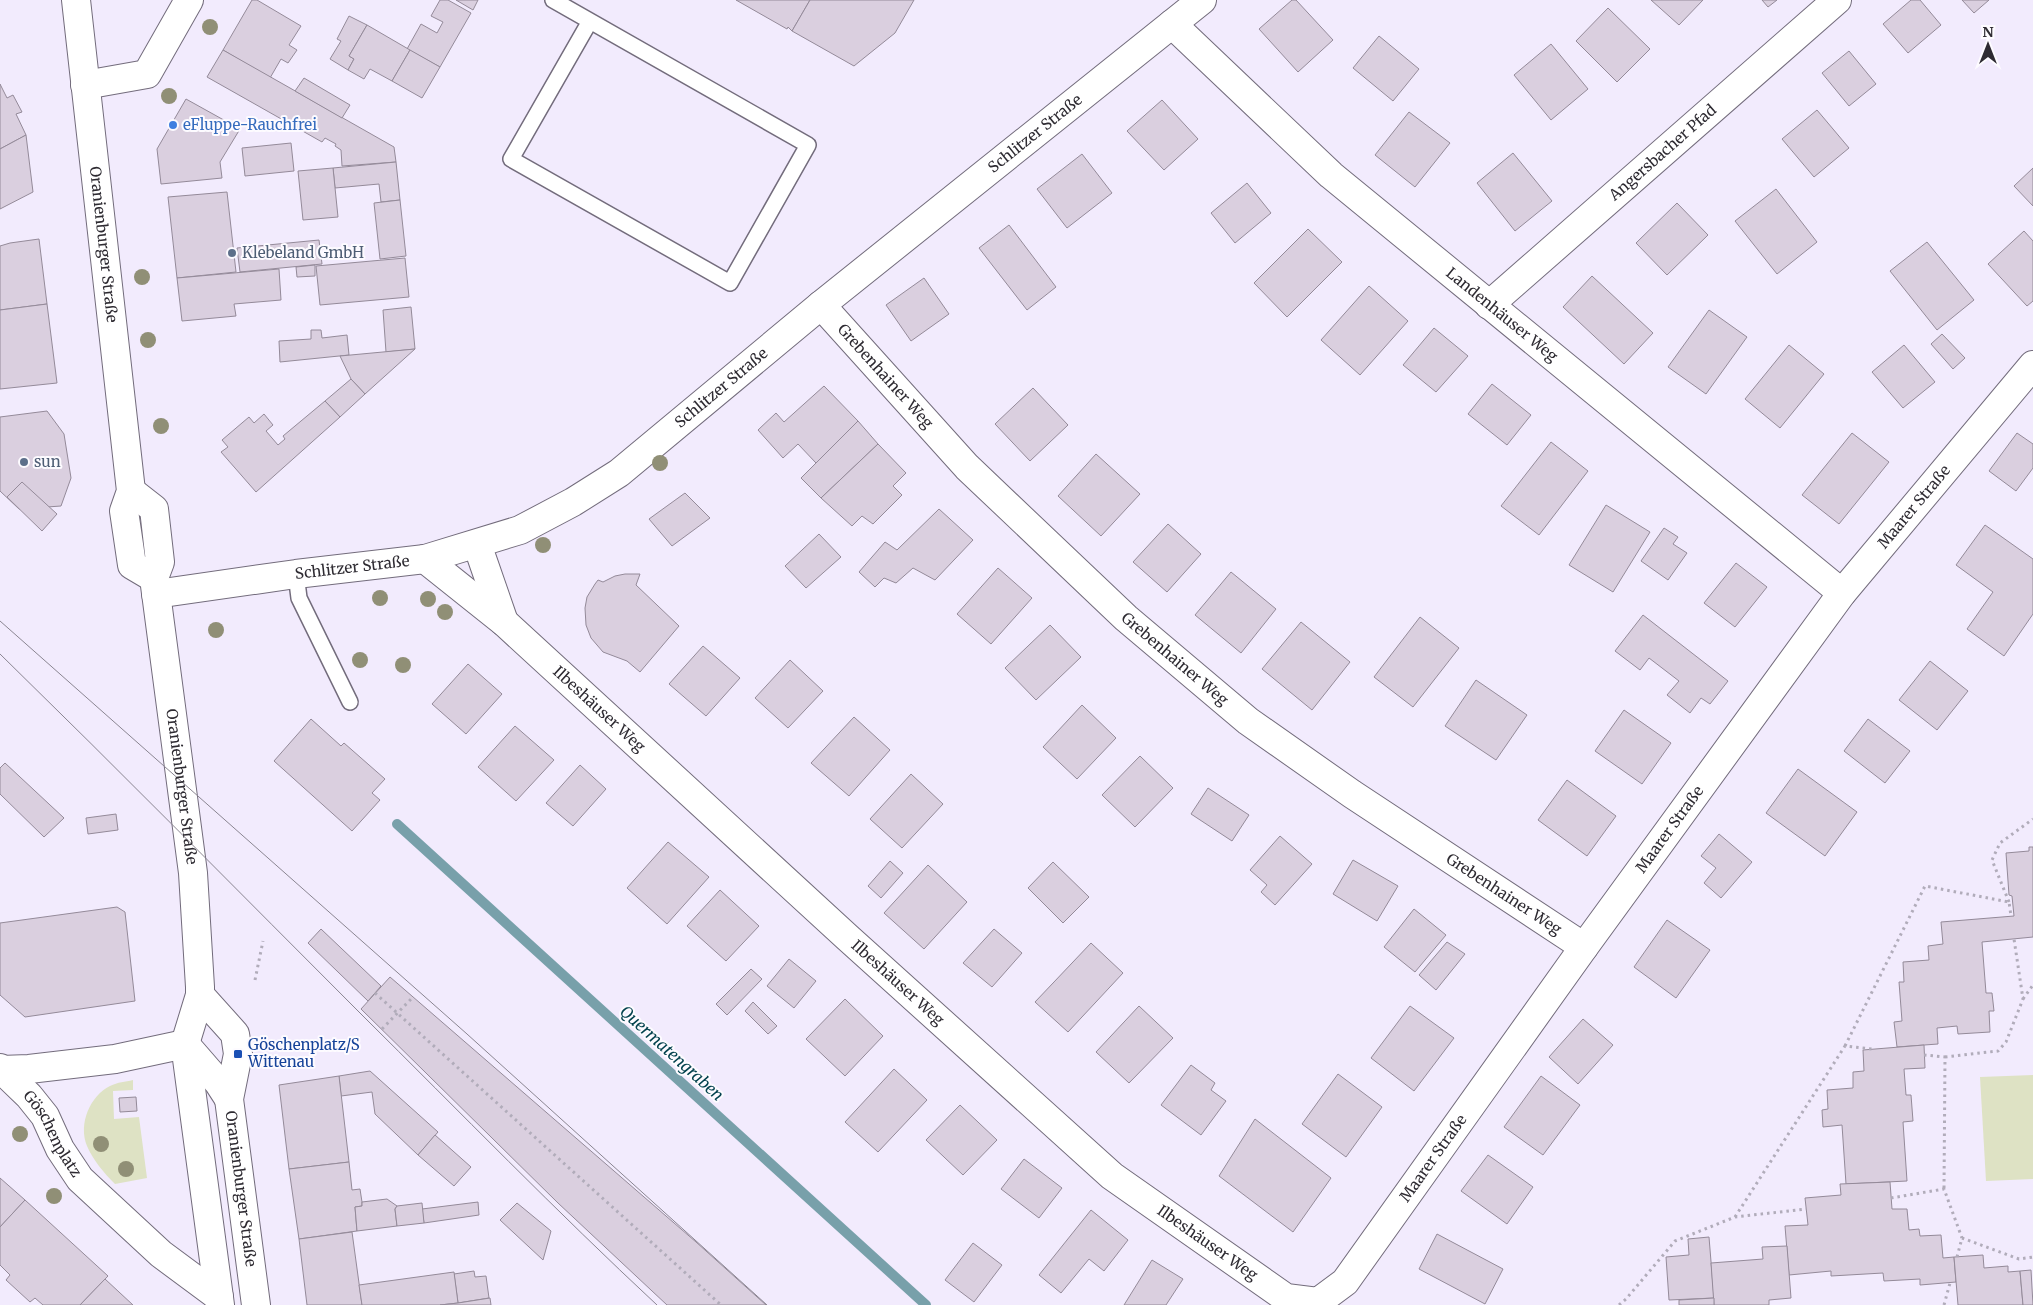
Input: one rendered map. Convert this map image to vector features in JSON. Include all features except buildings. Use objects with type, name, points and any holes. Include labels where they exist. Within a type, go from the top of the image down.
[{"type":"street","name":"Oranienburger Straße","points":[[76,0],[84,85],[131,491],[124,511],[132,565],[155,586],[193,873],[200,995],[185,1044],[220,1301]]},
{"type":"street","points":[[84,85],[147,74],[189,0]]},
{"type":"street","name":"Schlitzer Straße","points":[[155,586],[296,574],[425,559],[520,530],[573,502],[619,473],[821,305],[1202,0]]},
{"type":"street","name":"Angersbacher Pfad","points":[[1489,305],[1837,0]]},
{"type":"street","name":"Landenhäuser Weg","points":[[1172,24],[1331,175],[1842,593]]},
{"type":"street","name":"Grebenhainer Weg","points":[[821,305],[975,474],[1126,618],[1248,721],[1352,794],[1584,947]]},
{"type":"street","name":"Maarer Straße","points":[[1318,1302],[1345,1282],[1584,947],[1842,593],[2033,365]]},
{"type":"street","name":"Ilbeshäuser Weg","points":[[477,544],[504,622]]},
{"type":"street","name":"Ilbeshäuser Weg","points":[[425,559],[504,622],[846,937],[1112,1176],[1286,1298],[1318,1302]]},
{"type":"street","name":"Oranienburger Straße","points":[[200,995],[235,1034],[238,1054],[228,1099],[256,1305]]},
{"type":"street","points":[[185,1044],[218,1082],[228,1099]]},
{"type":"street","name":"Göschenplatz","points":[[1,1069],[29,1070],[115,1059],[185,1044]]},
{"type":"street","name":"Göschenplatz","points":[[1,1069],[29,1096],[45,1116],[60,1149],[80,1179],[161,1254],[220,1301]]},
{"type":"lane","points":[[553,0],[590,21],[808,145],[730,283],[511,159],[590,21]]},
{"type":"lane","points":[[296,574],[299,598],[350,702]]},
{"type":"path","points":[[2011,916],[2009,902],[1992,860],[2000,844],[2033,819]]},
{"type":"path","points":[[1735,1217],[1845,1046],[1925,886],[2009,902]]},
{"type":"path","points":[[2014,939],[2023,999]]},
{"type":"path","points":[[255,980],[263,941]]},
{"type":"path","points":[[1924,1055],[1945,1057],[1998,1051],[2006,1042],[2023,999],[2033,984]]},
{"type":"path","points":[[375,993],[396,1014],[722,1305]]},
{"type":"path","points":[[382,1030],[413,996]]},
{"type":"path","points":[[1845,1046],[1872,1049]]},
{"type":"path","points":[[1945,1057],[1944,1188],[1962,1238],[1957,1257]]},
{"type":"path","points":[[1892,1198],[1944,1188]]},
{"type":"path","points":[[1619,1305],[1675,1241],[1735,1217],[1806,1209]]},
{"type":"path","points":[[1962,1238],[2019,1259],[2033,1256]]},
{"type":"path","points":[[1944,1305],[1950,1283]]},
{"type":"green space","points":[[2033,1075],[2033,1179],[1986,1181],[1980,1077]]},
{"type":"green space","points":[[133,1080],[133,1090],[113,1091],[114,1119],[139,1117],[147,1178],[115,1184],[99,1166],[87,1146],[84,1129],[85,1120],[92,1104],[103,1091],[110,1086]]},
{"type":"waterway","name":"Quermatengraben","points":[[397,824],[926,1305]]},
{"type":"tram line","points":[[0,621],[467,1034],[767,1305]]},
{"type":"tram line","points":[[0,654],[508,1161],[657,1305]]},
{"type":"place","name":"eFluppe-Rauchfrei","points":[[173,125]]},
{"type":"place","name":"Klebeland GmbH","points":[[232,253]]},
{"type":"place","name":"sun","points":[[24,462]]},
{"type":"place","name":"Göschenplatz/S Wittenau","points":[[238,1054]]}]
